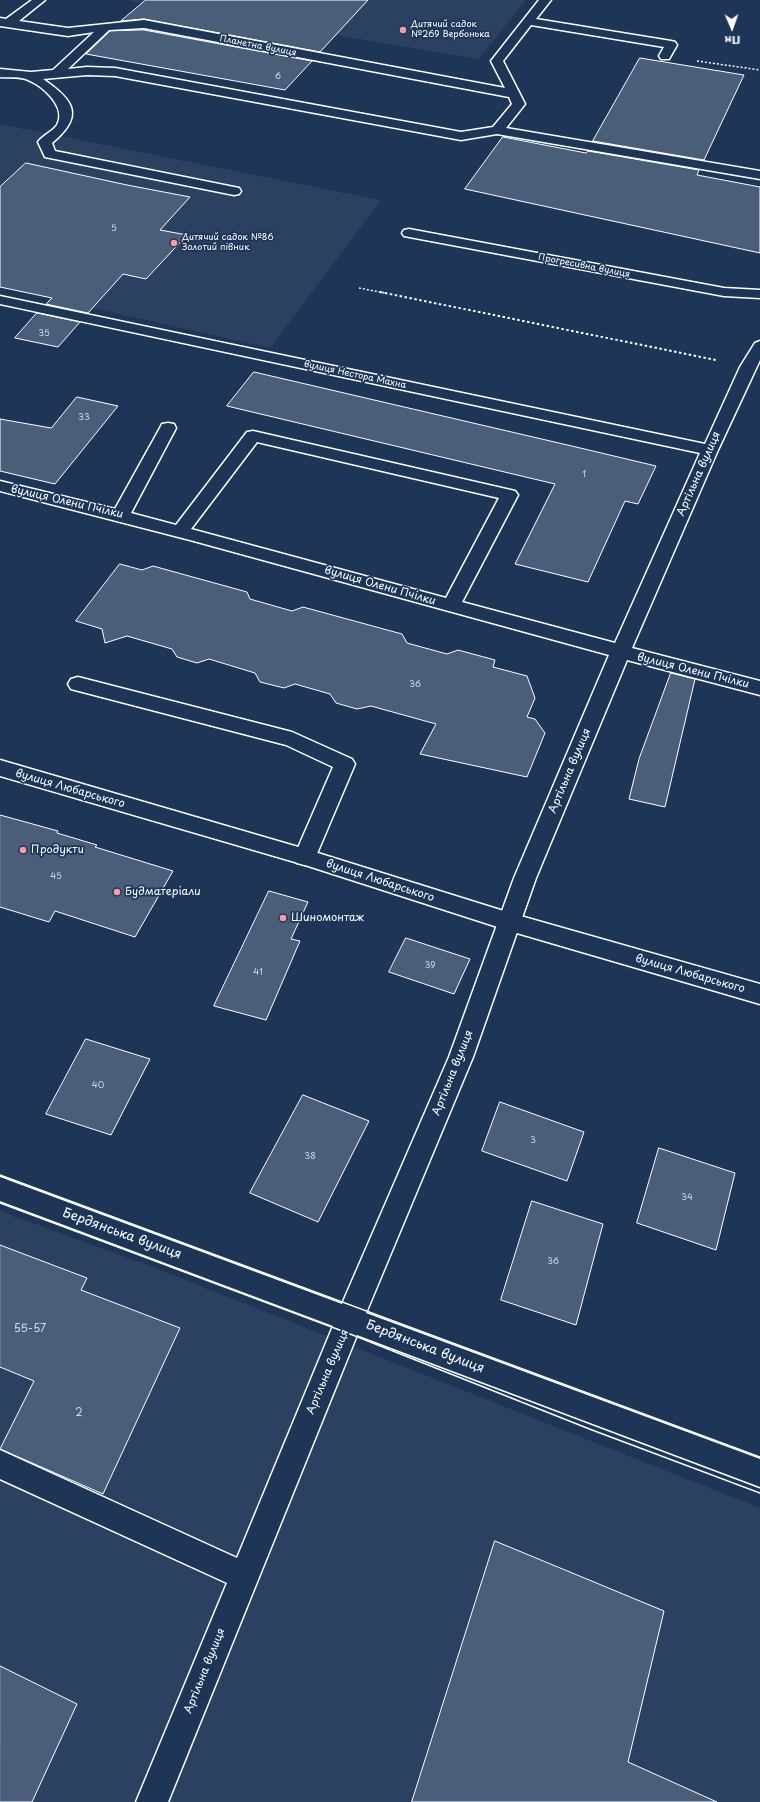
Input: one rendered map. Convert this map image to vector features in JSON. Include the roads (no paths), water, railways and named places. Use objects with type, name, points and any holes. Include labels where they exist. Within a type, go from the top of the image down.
[{"type":"street","points":[[5,22],[39,0]]},
{"type":"street","points":[[497,130],[519,104],[497,61],[545,0]]},
{"type":"street","name":"Планетна вулиця","points":[[5,22],[68,32],[144,24],[514,94]]},
{"type":"street","points":[[528,22],[671,45],[665,56]]},
{"type":"street","points":[[56,74],[106,27]]},
{"type":"street","points":[[0,74],[32,76],[87,71],[115,72],[460,136],[497,130],[760,175]]},
{"type":"street","points":[[32,76],[63,102],[67,112],[63,125],[45,142],[50,154],[234,191]]},
{"type":"street","name":"Прогресивна вулиця","points":[[409,233],[724,292],[760,294]]},
{"type":"street","name":"вулиця Нестора Махна","points":[[0,300],[710,450]]},
{"type":"street","name":"Артільна вулиця","points":[[152,1802],[350,1319],[461,1057],[525,878],[620,653],[710,450],[748,367],[760,346]]},
{"type":"street","points":[[121,515],[168,428]]},
{"type":"street","points":[[181,530],[253,436],[509,495],[451,606]]},
{"type":"street","name":"вулиця Олени Пчілки","points":[[0,486],[181,530],[620,653],[760,688]]},
{"type":"street","points":[[78,684],[292,740],[346,764],[305,857]]},
{"type":"street","name":"вулиця Любарського","points":[[0,768],[305,857],[510,922],[760,994]]},
{"type":"street","name":"Бердянська вулиця","points":[[0,1189],[760,1473]]},
{"type":"street","points":[[0,1464],[244,1576]]},
{"type":"tram line","points":[[0,1175],[760,1457]]},
{"type":"tram line","points":[[0,1203],[345,1332],[592,1430],[760,1493]]},
{"type":"place","name":"Дитячий садок №269 Вербонька","points":[[403,30]]},
{"type":"place","name":"Дитячий садок №86 Золотий півник","points":[[174,243]]},
{"type":"place","name":"Продукти","points":[[23,850]]},
{"type":"place","name":"Будматеріали","points":[[117,892]]},
{"type":"place","name":"Шиномонтаж","points":[[283,918]]}]
